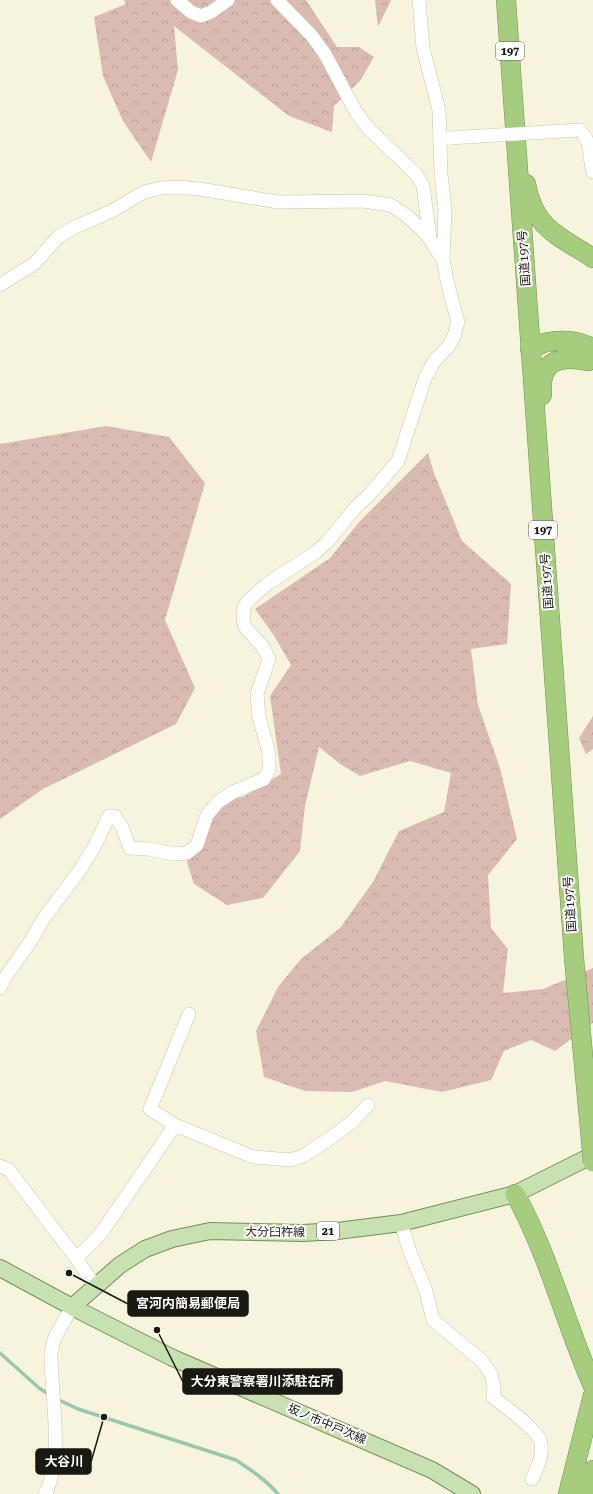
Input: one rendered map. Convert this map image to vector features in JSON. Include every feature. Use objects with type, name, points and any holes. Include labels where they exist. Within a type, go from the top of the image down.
[{"type":"highway","points":[[502,0],[508,31]]},
{"type":"highway","name":"国道197号","points":[[506,0],[574,958],[593,1162]]},
{"type":"highway","points":[[508,31],[510,0]]},
{"type":"highway","points":[[513,102],[527,190],[535,212],[549,231],[593,258]]},
{"type":"highway","points":[[530,349],[548,354],[591,358]]},
{"type":"highway","points":[[545,552],[548,477],[541,386],[542,377],[550,364],[558,360],[566,358],[591,358]]},
{"type":"highway","points":[[515,1194],[538,1238],[582,1360],[593,1386]]},
{"type":"highway","points":[[568,1494],[593,1395]]},
{"type":"highway","points":[[587,1494],[593,1470]]},
{"type":"highway","points":[[592,1494],[593,1489]]},
{"type":"main road","name":"大分臼杵線","points":[[72,1307],[120,1265],[160,1243],[185,1235],[210,1232],[320,1232],[401,1223],[515,1194],[593,1155]]},
{"type":"main road","points":[[0,1268],[72,1307]]},
{"type":"main road","name":"坂ノ市中戸次線","points":[[72,1307],[173,1358],[432,1470],[472,1494]]},
{"type":"street","points":[[177,0],[191,12],[201,16],[211,12],[228,0]]},
{"type":"street","points":[[276,0],[312,36],[325,54],[356,112],[368,128],[416,174],[423,186],[430,239]]},
{"type":"street","points":[[0,988],[4,979],[30,942],[44,918],[80,870],[94,847],[109,816],[116,816],[122,826],[130,848],[148,849],[174,854],[187,853],[197,845],[207,815],[218,802],[233,792],[264,779],[269,770],[269,753],[259,717],[258,694],[269,659],[263,647],[245,627],[242,620],[244,607],[248,600],[267,584],[316,552],[398,461],[424,378],[435,360],[448,347],[454,336],[458,322],[443,260],[446,210],[441,174],[445,138],[423,48],[419,0]]},
{"type":"street","points":[[445,138],[579,130],[586,135],[589,143],[593,172]]},
{"type":"street","points":[[0,285],[35,263],[60,236],[75,227],[112,211],[144,192],[160,188],[178,187],[200,189],[278,202],[334,200],[376,202],[391,205],[407,216],[430,239],[443,260]]},
{"type":"street","points":[[189,1014],[150,1110],[175,1126],[253,1158],[290,1160],[303,1156],[332,1137],[353,1121],[368,1105]]},
{"type":"street","points":[[76,1258],[94,1241],[104,1228],[175,1126]]},
{"type":"street","points":[[0,1166],[9,1170],[76,1258],[95,1286]]},
{"type":"street","points":[[401,1223],[410,1252],[426,1290],[433,1320],[482,1361],[491,1374],[494,1388],[493,1397],[536,1433],[542,1443],[541,1458],[532,1479]]},
{"type":"street","points":[[46,1494],[50,1486],[56,1452],[51,1351],[55,1337],[72,1307]]},
{"type":"green space","points":[[124,0],[306,0],[337,47],[359,47],[374,57],[360,81],[334,106],[332,132],[289,116],[174,26],[178,70],[151,162],[123,121],[103,76],[94,17],[126,4]]},
{"type":"green space","points":[[375,0],[391,0],[378,27]]},
{"type":"green space","points":[[106,426],[169,437],[205,483],[165,620],[195,688],[176,724],[43,789],[0,819],[0,444]]},
{"type":"green space","points":[[428,453],[434,473],[462,541],[511,584],[507,644],[471,649],[478,705],[500,768],[517,839],[488,875],[491,928],[508,949],[503,993],[543,989],[593,968],[593,1023],[555,1051],[531,1040],[504,1051],[491,1080],[442,1092],[385,1081],[352,1092],[305,1091],[264,1077],[256,1031],[278,987],[301,959],[340,928],[373,882],[399,831],[444,812],[451,773],[410,761],[360,776],[340,764],[319,747],[305,806],[300,851],[263,898],[227,905],[194,884],[187,862],[207,803],[243,797],[281,774],[270,696],[291,665],[273,634],[255,609],[330,558],[360,521]]},
{"type":"green space","points":[[593,716],[593,749],[586,754],[579,738]]},
{"type":"waterway","points":[[0,1353],[39,1388],[50,1395]]},
{"type":"waterway","points":[[57,1399],[78,1409],[236,1460],[253,1471],[278,1494]]},
{"type":"place","name":"宮河内簡易郵便局","points":[[69,1273]]},
{"type":"place","name":"大分東警察署川添駐在所","points":[[157,1330]]},
{"type":"place","name":"大谷川","points":[[104,1417]]}]
